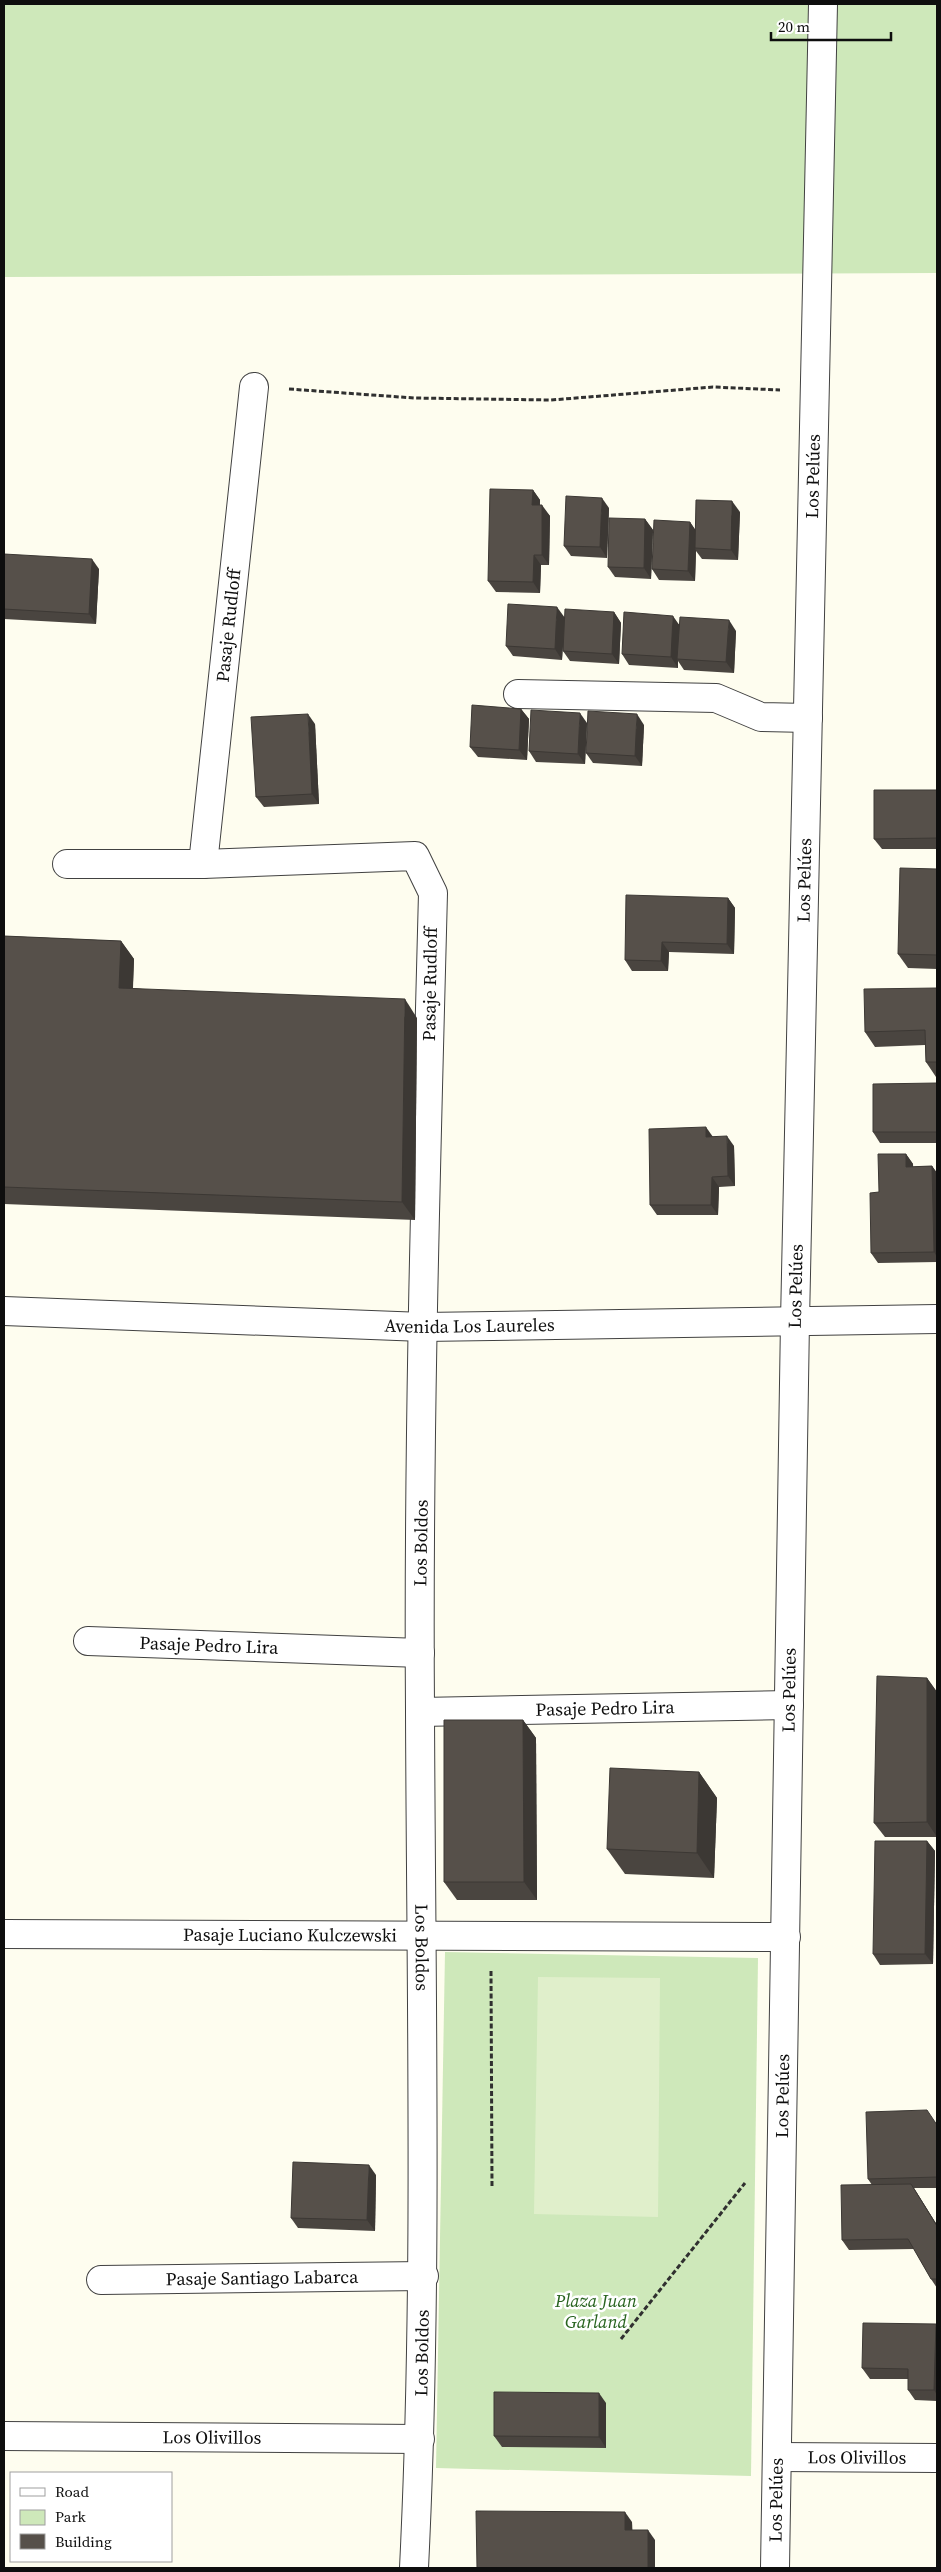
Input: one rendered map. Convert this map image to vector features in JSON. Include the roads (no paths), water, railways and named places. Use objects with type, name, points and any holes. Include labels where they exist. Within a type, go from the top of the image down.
[{"type":"street","name":"Los Pelúes","points":[[775,2568],[795,1321],[823,4]]},
{"type":"street","name":"Pasaje Rudloff","points":[[204,864],[254,387]]},
{"type":"street","points":[[518,694],[716,698],[761,717],[808,718]]},
{"type":"street","name":"Pasaje Rudloff","points":[[67,864],[204,864],[415,856],[432,893],[423,1327]]},
{"type":"street","name":"Avenida Los Laureles","points":[[4,1311],[423,1327],[937,1319]]},
{"type":"street","name":"Los Boldos","points":[[414,2568],[420,2439],[424,2276],[420,1712],[423,1327]]},
{"type":"street","name":"Pasaje Pedro Lira","points":[[88,1641],[420,1653]]},
{"type":"street","name":"Pasaje Pedro Lira","points":[[420,1712],[789,1705]]},
{"type":"street","name":"Pasaje Luciano Kulczewski","points":[[4,1934],[786,1937]]},
{"type":"street","name":"Pasaje Santiago Labarca","points":[[101,2280],[424,2276]]},
{"type":"street","name":"Los Olivillos","points":[[4,2436],[420,2439]]},
{"type":"street","name":"Los Olivillos","points":[[777,2458],[937,2458]]},
{"type":"park label","name":"Plaza Juan Garland","points":[[596,2311]]}]
